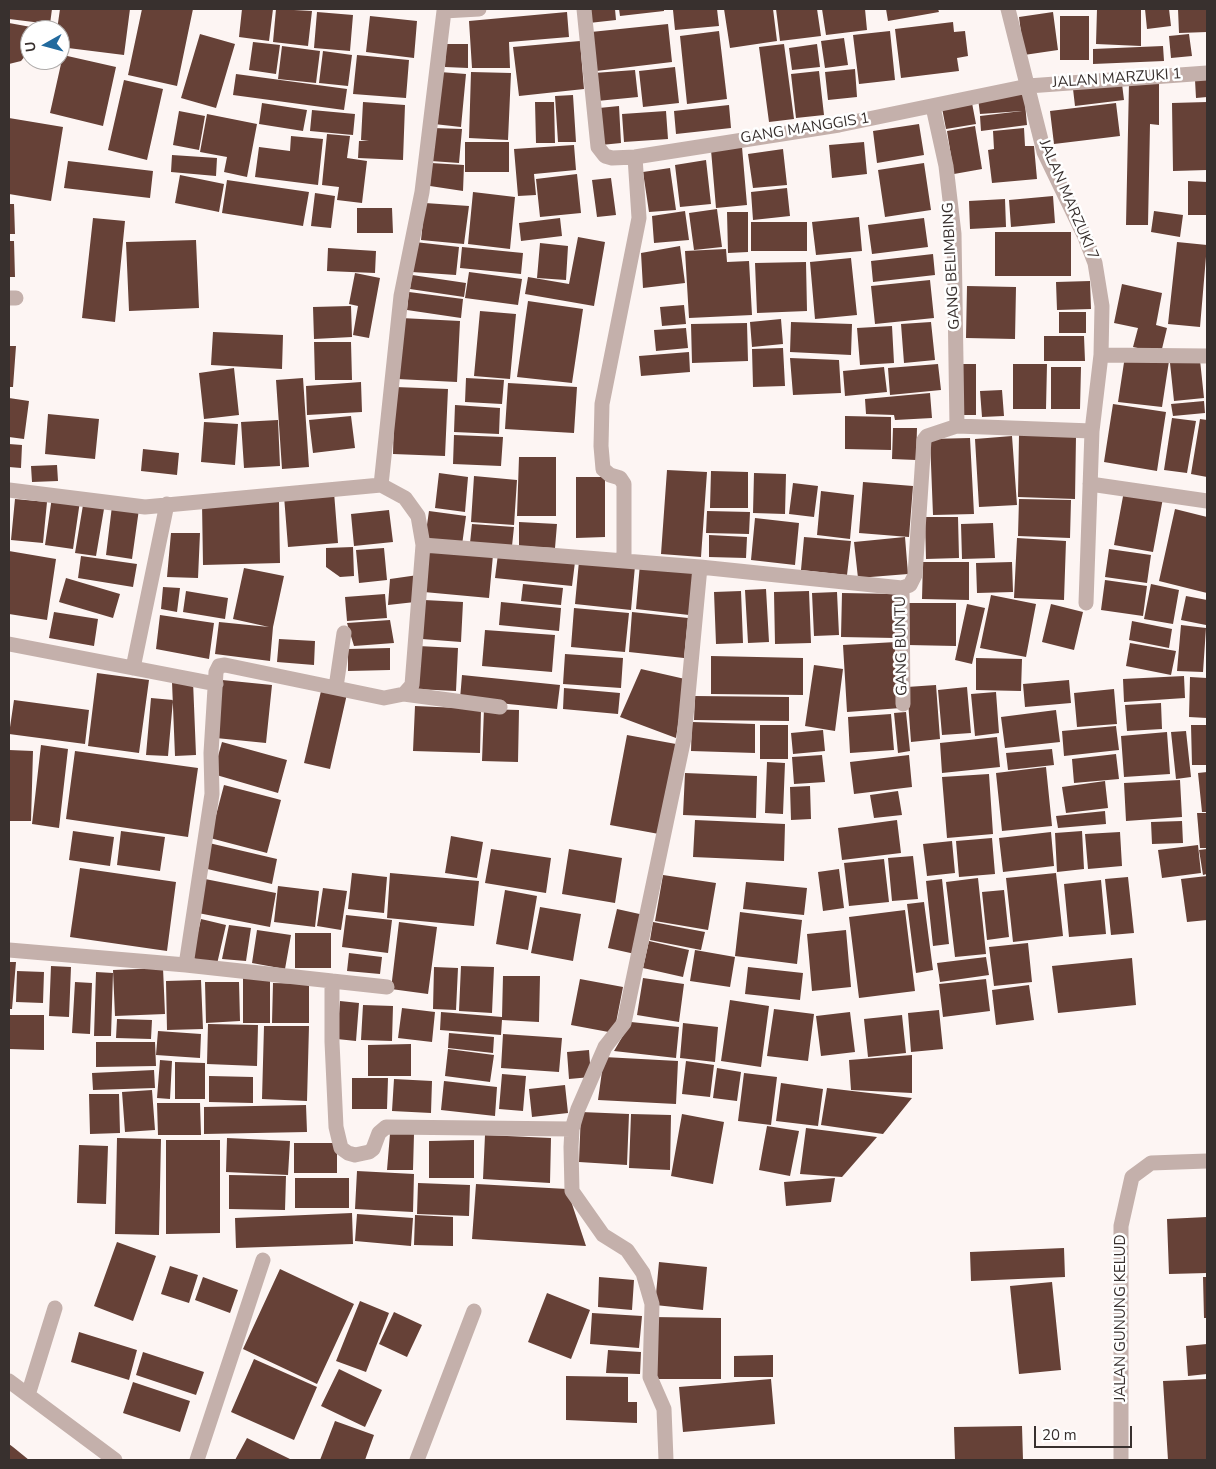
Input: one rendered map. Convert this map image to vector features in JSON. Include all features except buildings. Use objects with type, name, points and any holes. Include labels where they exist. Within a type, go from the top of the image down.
[{"type":"street","points":[[381,485],[401,296],[422,192],[444,10],[479,9]]},
{"type":"street","name":"GANG MANGGIS 1","points":[[584,9],[596,135],[598,147],[605,156],[635,157],[839,125],[1028,86]]},
{"type":"street","name":"JALAN MARZUKI 7","points":[[1008,9],[1044,152],[1085,237],[1095,263],[1102,306],[1101,354],[1092,431],[1086,603]]},
{"type":"street","name":"JALAN MARZUKI 1","points":[[1028,86],[1207,73]]},
{"type":"street","name":"GANG BELIMBING","points":[[933,106],[946,166],[954,234],[957,426]]},
{"type":"street","points":[[624,561],[624,484],[620,478],[610,475],[603,469],[601,446],[602,404],[639,218],[635,157]]},
{"type":"street","points":[[1101,354],[1207,356]]},
{"type":"street","points":[[423,544],[700,567],[902,588],[910,585],[915,575],[924,440],[932,433],[957,426],[1092,431]]},
{"type":"street","points":[[1090,484],[1207,502]]},
{"type":"street","points":[[9,490],[145,507],[381,485],[405,498],[418,516],[423,544],[412,685],[404,694]]},
{"type":"street","points":[[133,668],[167,504]]},
{"type":"street","points":[[666,1460],[664,1409],[650,1377],[652,1304],[643,1273],[627,1250],[603,1235],[572,1191],[572,1129],[578,1109],[605,1048],[624,1024],[684,738],[700,567]]},
{"type":"street","name":"GANG BUNTU","points":[[902,588],[903,704]]},
{"type":"street","points":[[336,687],[344,633]]},
{"type":"street","points":[[9,644],[216,684]]},
{"type":"street","points":[[186,965],[212,794],[211,753],[216,672],[219,666],[225,665],[384,698],[404,694],[500,707]]},
{"type":"street","points":[[9,950],[186,965],[387,987]]},
{"type":"street","points":[[332,981],[334,1096],[337,1133],[343,1151],[355,1155],[369,1152],[374,1148],[379,1133],[386,1128],[572,1129]]},
{"type":"street","name":"JALAN GUNUNG KELUD","points":[[1121,1460],[1121,1226],[1132,1177],[1151,1164],[1207,1161]]},
{"type":"street","points":[[197,1460],[263,1260]]},
{"type":"street","points":[[28,1395],[55,1308]]},
{"type":"street","points":[[417,1460],[474,1310]]},
{"type":"street","points":[[9,1381],[115,1460]]}]
